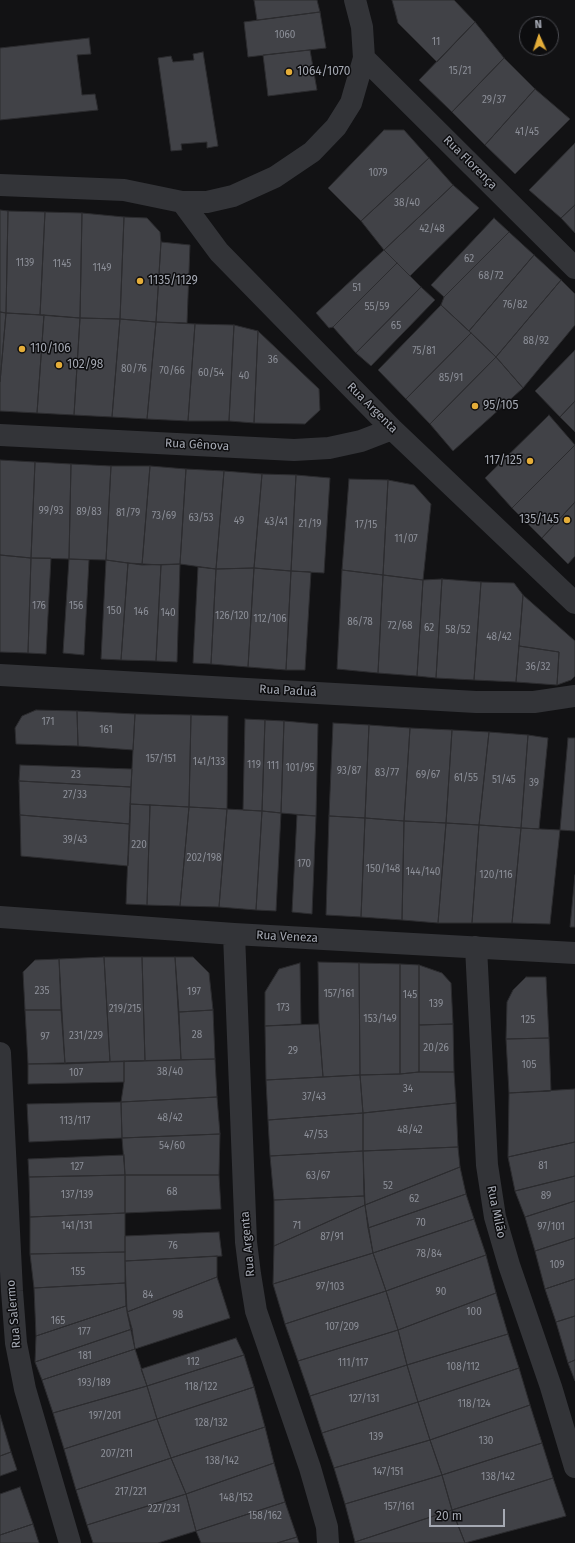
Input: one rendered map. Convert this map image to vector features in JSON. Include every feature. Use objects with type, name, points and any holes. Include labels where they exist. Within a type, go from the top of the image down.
[{"type":"street","points":[[0,185],[124,190],[182,202],[207,202],[233,196],[275,177],[312,152],[336,127],[351,103],[364,58],[362,27],[355,0]]},
{"type":"street","name":"Rua Florença","points":[[364,58],[575,268]]},
{"type":"street","name":"Rua Argenta","points":[[182,202],[219,252],[392,429],[575,602]]},
{"type":"street","name":"Rua Gênova","points":[[0,435],[294,450],[329,448],[361,441],[392,429]]},
{"type":"street","name":"Rua Paduá","points":[[0,675],[476,702],[534,702],[575,696]]},
{"type":"street","name":"Rua Veneza","points":[[0,917],[234,934],[575,953]]},
{"type":"street","name":"Rua Argenta","points":[[234,934],[246,1242],[250,1274],[256,1311],[310,1468],[327,1527],[328,1543]]},
{"type":"street","name":"Rua Milão","points":[[476,947],[487,1165],[495,1217],[509,1265],[551,1387],[575,1467]]},
{"type":"street","name":"Rua Salermo","points":[[0,1053],[16,1343],[25,1389],[70,1543]]},
{"type":"building","points":[[254,0],[317,0],[320,12],[257,20]]},
{"type":"building","points":[[392,0],[454,0],[475,22],[437,62],[398,23]]},
{"type":"building","points":[[320,12],[326,48],[248,57],[244,22]]},
{"type":"building","points":[[475,22],[504,58],[452,112],[419,80]]},
{"type":"building","points":[[89,38],[91,54],[77,55],[82,95],[95,94],[98,110],[0,120],[0,48]]},
{"type":"building","name":"1064/1070","points":[[310,50],[317,90],[268,96],[263,55]]},
{"type":"building","points":[[203,52],[218,146],[207,148],[207,142],[181,144],[182,150],[171,151],[158,58],[171,56],[173,62],[194,60],[193,54]]},
{"type":"building","points":[[504,58],[535,89],[485,145],[452,112]]},
{"type":"building","points":[[535,89],[570,119],[515,174],[485,145]]},
{"type":"building","points":[[384,130],[404,130],[429,158],[361,221],[328,188]]},
{"type":"building","points":[[575,143],[575,205],[561,218],[529,190]]},
{"type":"building","points":[[429,158],[453,185],[384,250],[361,221]]},
{"type":"building","points":[[453,185],[479,208],[410,276],[384,250]]},
{"type":"building","points":[[575,205],[575,233],[561,218]]},
{"type":"building","points":[[0,210],[8,211],[6,313],[0,312]]},
{"type":"building","points":[[8,211],[45,212],[40,315],[6,313]]},
{"type":"building","points":[[45,212],[82,213],[80,318],[40,315]]},
{"type":"building","points":[[82,213],[124,217],[120,319],[80,318]]},
{"type":"building","name":"1135/1129","points":[[124,217],[147,218],[160,232],[161,242],[156,322],[120,319]]},
{"type":"building","points":[[494,218],[509,232],[444,297],[431,285]]},
{"type":"building","points":[[509,232],[534,255],[469,331],[441,305],[444,297]]},
{"type":"building","points":[[161,242],[190,245],[187,323],[156,322]]},
{"type":"building","points":[[384,250],[397,263],[333,327],[329,328],[316,313]]},
{"type":"building","points":[[534,255],[561,280],[496,357],[469,331]]},
{"type":"building","points":[[397,263],[421,287],[356,353],[333,327]]},
{"type":"building","points":[[561,280],[575,294],[575,325],[523,388],[496,357]]},
{"type":"building","points":[[421,287],[435,300],[371,366],[356,353]]},
{"type":"building","points":[[441,305],[471,333],[406,399],[378,370]]},
{"type":"building","points":[[0,312],[6,313],[0,382]]},
{"type":"building","name":"110/106","points":[[6,313],[44,315],[37,413],[0,411],[0,382]]},
{"type":"building","name":"102/98","points":[[44,315],[80,318],[74,415],[37,413]]},
{"type":"building","points":[[80,318],[120,319],[112,417],[74,415]]},
{"type":"building","points":[[120,319],[156,322],[147,419],[112,417]]},
{"type":"building","points":[[156,322],[195,324],[188,421],[147,419]]},
{"type":"building","points":[[195,324],[234,325],[229,421],[188,421]]},
{"type":"building","points":[[234,325],[258,331],[254,423],[229,421]]},
{"type":"building","points":[[258,331],[319,389],[320,410],[305,424],[254,423]]},
{"type":"building","points":[[471,333],[496,357],[430,424],[406,399]]},
{"type":"building","points":[[575,350],[575,401],[560,417],[535,391]]},
{"type":"building","name":"95/105","points":[[496,357],[523,388],[453,451],[430,424]]},
{"type":"building","points":[[575,401],[575,432],[560,417]]},
{"type":"building","name":"117/125","points":[[549,415],[575,445],[512,508],[485,478]]},
{"type":"building","points":[[575,445],[575,502],[542,538],[512,508]]},
{"type":"building","points":[[0,460],[35,462],[31,558],[0,555]]},
{"type":"building","points":[[35,462],[71,464],[69,559],[31,558]]},
{"type":"building","points":[[71,464],[111,466],[106,560],[69,559]]},
{"type":"building","points":[[111,466],[150,466],[142,565],[106,560]]},
{"type":"building","points":[[150,466],[186,469],[180,564],[142,565]]},
{"type":"building","points":[[186,469],[224,471],[216,569],[180,564]]},
{"type":"building","points":[[224,471],[262,474],[254,568],[216,569]]},
{"type":"building","points":[[262,474],[296,475],[291,571],[254,568]]},
{"type":"building","points":[[296,475],[330,478],[324,573],[291,571]]},
{"type":"building","points":[[349,479],[388,480],[383,575],[342,570]]},
{"type":"building","points":[[388,480],[414,485],[431,504],[423,580],[383,575]]},
{"type":"building","name":"135/145","points":[[575,502],[575,556],[568,564],[542,538]]},
{"type":"building","points":[[0,555],[31,558],[28,653],[0,652]]},
{"type":"building","points":[[31,558],[51,558],[46,654],[28,653]]},
{"type":"building","points":[[69,559],[89,560],[84,655],[63,653]]},
{"type":"building","points":[[106,560],[128,563],[121,660],[101,659]]},
{"type":"building","points":[[128,563],[161,565],[156,661],[121,660]]},
{"type":"building","points":[[180,564],[177,662],[156,661],[161,565]]},
{"type":"building","points":[[198,567],[216,569],[211,664],[193,663]]},
{"type":"building","points":[[254,568],[291,571],[286,670],[248,667]]},
{"type":"building","points":[[254,568],[248,667],[211,664],[216,569]]},
{"type":"building","points":[[342,570],[383,575],[378,673],[337,669]]},
{"type":"building","points":[[291,571],[311,572],[305,670],[286,670]]},
{"type":"building","points":[[383,575],[423,580],[417,676],[378,673]]},
{"type":"building","points":[[442,579],[481,582],[474,680],[436,678]]},
{"type":"building","points":[[442,579],[436,678],[417,676],[423,580]]},
{"type":"building","points":[[481,582],[514,583],[523,595],[516,682],[474,680]]},
{"type":"building","points":[[523,595],[575,641],[575,676],[571,680],[557,685],[559,652],[519,646]]},
{"type":"building","points":[[519,646],[559,652],[557,685],[516,682]]},
{"type":"building","points":[[36,710],[77,711],[78,746],[16,744],[15,728],[22,716]]},
{"type":"building","points":[[77,711],[135,714],[133,750],[78,746]]},
{"type":"building","points":[[135,714],[191,715],[189,807],[130,804]]},
{"type":"building","points":[[191,715],[228,716],[227,809],[189,807]]},
{"type":"building","points":[[245,719],[265,720],[262,811],[243,810]]},
{"type":"building","points":[[265,720],[284,721],[281,813],[262,811]]},
{"type":"building","points":[[284,721],[318,724],[316,816],[281,813]]},
{"type":"building","points":[[333,723],[369,725],[365,818],[329,816]]},
{"type":"building","points":[[369,725],[410,728],[404,821],[365,818]]},
{"type":"building","points":[[410,728],[452,730],[446,823],[404,821]]},
{"type":"building","points":[[452,730],[489,732],[479,825],[446,823]]},
{"type":"building","points":[[489,732],[528,735],[521,828],[479,825]]},
{"type":"building","points":[[528,735],[548,738],[539,829],[521,828]]},
{"type":"building","points":[[568,738],[575,738],[575,831],[560,830]]},
{"type":"building","points":[[20,765],[132,769],[131,787],[19,781]]},
{"type":"building","points":[[19,781],[131,787],[130,824],[20,815]]},
{"type":"building","points":[[130,804],[150,805],[147,905],[126,904]]},
{"type":"building","points":[[150,805],[189,807],[180,906],[147,905]]},
{"type":"building","points":[[189,807],[227,809],[219,907],[180,906]]},
{"type":"building","points":[[227,809],[262,811],[256,910],[219,907]]},
{"type":"building","points":[[262,811],[281,813],[276,911],[256,910]]},
{"type":"building","points":[[20,815],[130,824],[128,866],[21,856]]},
{"type":"building","points":[[297,815],[316,816],[312,914],[292,912]]},
{"type":"building","points":[[329,816],[365,818],[361,917],[326,915]]},
{"type":"building","points":[[365,818],[404,821],[402,920],[361,917]]},
{"type":"building","points":[[404,821],[446,823],[438,923],[402,920]]},
{"type":"building","points":[[446,823],[479,825],[472,923],[438,923]]},
{"type":"building","points":[[479,825],[521,828],[512,923],[472,923]]},
{"type":"building","points":[[521,828],[560,830],[550,924],[512,923]]},
{"type":"building","points":[[575,875],[575,927],[570,927]]},
{"type":"building","points":[[104,957],[142,957],[145,1061],[110,1062]]},
{"type":"building","points":[[104,957],[110,1062],[65,1064],[59,959]]},
{"type":"building","points":[[142,957],[175,957],[181,1060],[145,1061]]},
{"type":"building","points":[[175,957],[193,957],[209,973],[213,1010],[179,1012]]},
{"type":"building","points":[[59,959],[61,1010],[25,1010],[23,972],[35,960]]},
{"type":"building","points":[[318,962],[359,963],[360,1075],[323,1077],[319,1024]]},
{"type":"building","points":[[300,963],[301,1024],[265,1026],[265,992],[279,969]]},
{"type":"building","points":[[359,963],[400,964],[400,1074],[360,1075]]},
{"type":"building","points":[[400,964],[419,965],[419,1072],[400,1074]]},
{"type":"building","points":[[419,965],[442,973],[451,983],[453,1024],[419,1025]]},
{"type":"building","points":[[526,977],[546,977],[549,1038],[506,1039],[507,1002],[513,990]]},
{"type":"building","points":[[25,1010],[61,1010],[65,1064],[28,1064]]},
{"type":"building","points":[[213,1010],[215,1059],[181,1060],[179,1012]]},
{"type":"building","points":[[319,1024],[323,1077],[266,1080],[265,1026]]},
{"type":"building","points":[[453,1024],[454,1072],[419,1072],[419,1025]]},
{"type":"building","points":[[549,1038],[551,1091],[509,1093],[506,1039]]},
{"type":"building","points":[[215,1059],[217,1097],[121,1102],[124,1082],[124,1061]]},
{"type":"building","points":[[124,1061],[124,1082],[28,1084],[28,1064]]},
{"type":"building","points":[[454,1072],[456,1103],[363,1113],[360,1075]]},
{"type":"building","points":[[360,1075],[363,1113],[268,1120],[266,1080]]},
{"type":"building","points":[[575,1089],[575,1142],[508,1157],[509,1093]]},
{"type":"building","points":[[217,1097],[220,1134],[122,1138],[121,1102]]},
{"type":"building","points":[[121,1102],[122,1138],[29,1142],[27,1104]]},
{"type":"building","points":[[456,1103],[458,1147],[363,1151],[363,1113]]},
{"type":"building","points":[[363,1113],[363,1151],[270,1156],[268,1120]]},
{"type":"building","points":[[220,1134],[219,1175],[125,1175],[122,1138]]},
{"type":"building","points":[[575,1142],[575,1176],[515,1191],[508,1157]]},
{"type":"building","points":[[458,1147],[460,1167],[365,1205],[363,1151]]},
{"type":"building","points":[[363,1151],[364,1196],[274,1200],[270,1156]]},
{"type":"building","points":[[124,1155],[125,1175],[29,1177],[28,1159]]},
{"type":"building","points":[[460,1167],[466,1194],[368,1228],[365,1205]]},
{"type":"building","points":[[125,1175],[125,1213],[30,1217],[29,1177]]},
{"type":"building","points":[[125,1175],[219,1175],[221,1209],[125,1213]]},
{"type":"building","points":[[575,1176],[575,1201],[525,1217],[515,1191]]},
{"type":"building","points":[[466,1194],[474,1219],[373,1253],[368,1228]]},
{"type":"building","points":[[364,1196],[365,1205],[274,1246],[274,1200]]},
{"type":"building","points":[[575,1201],[575,1238],[535,1251],[525,1217]]},
{"type":"building","points":[[365,1205],[373,1253],[273,1284],[274,1246]]},
{"type":"building","points":[[125,1213],[125,1252],[30,1254],[30,1217]]},
{"type":"building","points":[[474,1219],[486,1255],[386,1291],[373,1253]]},
{"type":"building","points":[[219,1232],[222,1256],[125,1261],[125,1236]]},
{"type":"building","points":[[575,1238],[575,1279],[545,1289],[535,1251]]},
{"type":"building","points":[[125,1252],[125,1283],[34,1288],[30,1254]]},
{"type":"building","points":[[373,1253],[386,1291],[285,1324],[273,1284]]},
{"type":"building","points":[[486,1255],[496,1293],[398,1330],[386,1291]]},
{"type":"building","points":[[217,1256],[217,1277],[127,1312],[125,1261]]},
{"type":"building","points":[[217,1277],[230,1318],[135,1349],[127,1312]]},
{"type":"building","points":[[575,1279],[575,1316],[556,1322],[545,1289]]},
{"type":"building","points":[[125,1283],[126,1306],[36,1336],[34,1288]]},
{"type":"building","points":[[386,1291],[398,1330],[298,1361],[285,1324]]},
{"type":"building","points":[[496,1293],[508,1334],[407,1365],[398,1330]]},
{"type":"building","points":[[126,1306],[132,1329],[35,1362],[36,1336]]},
{"type":"building","points":[[575,1316],[575,1360],[568,1363],[556,1322]]},
{"type":"building","points":[[132,1329],[135,1349],[42,1380],[35,1362]]},
{"type":"building","points":[[398,1330],[407,1365],[310,1396],[298,1361]]},
{"type":"building","points":[[508,1334],[519,1368],[418,1402],[407,1365]]},
{"type":"building","points":[[236,1338],[244,1355],[147,1386],[141,1369]]},
{"type":"building","points":[[135,1349],[147,1386],[53,1413],[42,1380]]},
{"type":"building","points":[[244,1355],[254,1387],[157,1419],[147,1386]]},
{"type":"building","points":[[575,1360],[575,1381],[568,1363]]},
{"type":"building","points":[[407,1365],[418,1402],[322,1433],[310,1396]]},
{"type":"building","points":[[519,1368],[530,1405],[430,1440],[418,1402]]},
{"type":"building","points":[[147,1386],[157,1419],[64,1449],[53,1413]]},
{"type":"building","points":[[254,1387],[265,1427],[171,1458],[157,1419]]},
{"type":"building","points":[[418,1402],[430,1440],[334,1468],[322,1433]]},
{"type":"building","points":[[530,1405],[542,1443],[442,1475],[430,1440]]},
{"type":"building","points":[[0,1415],[11,1452],[0,1456]]},
{"type":"building","points":[[157,1419],[171,1458],[76,1490],[64,1449]]},
{"type":"building","points":[[265,1427],[274,1463],[186,1494],[171,1458]]},
{"type":"building","points":[[430,1440],[442,1475],[345,1504],[334,1468]]},
{"type":"building","points":[[542,1443],[553,1478],[452,1510],[442,1475]]},
{"type":"building","points":[[11,1452],[17,1470],[0,1476],[0,1456]]},
{"type":"building","points":[[171,1458],[186,1494],[87,1525],[76,1490]]},
{"type":"building","points":[[274,1463],[285,1502],[196,1531],[186,1494]]},
{"type":"building","points":[[442,1475],[452,1510],[355,1542],[345,1504]]},
{"type":"building","points":[[553,1478],[566,1516],[465,1543],[452,1510]]},
{"type":"building","points":[[20,1487],[33,1524],[0,1535],[0,1494]]},
{"type":"building","points":[[186,1494],[196,1531],[158,1543],[93,1543],[87,1525]]},
{"type":"building","points":[[285,1502],[297,1537],[277,1543],[201,1543],[196,1531]]},
{"type":"building","points":[[452,1510],[465,1543],[355,1543],[355,1542]]},
{"type":"building","points":[[33,1524],[39,1543],[0,1543],[0,1535]]},
{"type":"building","points":[[297,1537],[299,1543],[277,1543]]},
{"type":"place","name":"1064/1070","points":[[289,72]]},
{"type":"place","name":"1135/1129","points":[[140,281]]},
{"type":"place","name":"110/106","points":[[22,349]]},
{"type":"place","name":"102/98","points":[[59,365]]},
{"type":"place","name":"95/105","points":[[475,406]]},
{"type":"place","name":"117/125","points":[[530,461]]},
{"type":"place","name":"135/145","points":[[567,520]]}]
